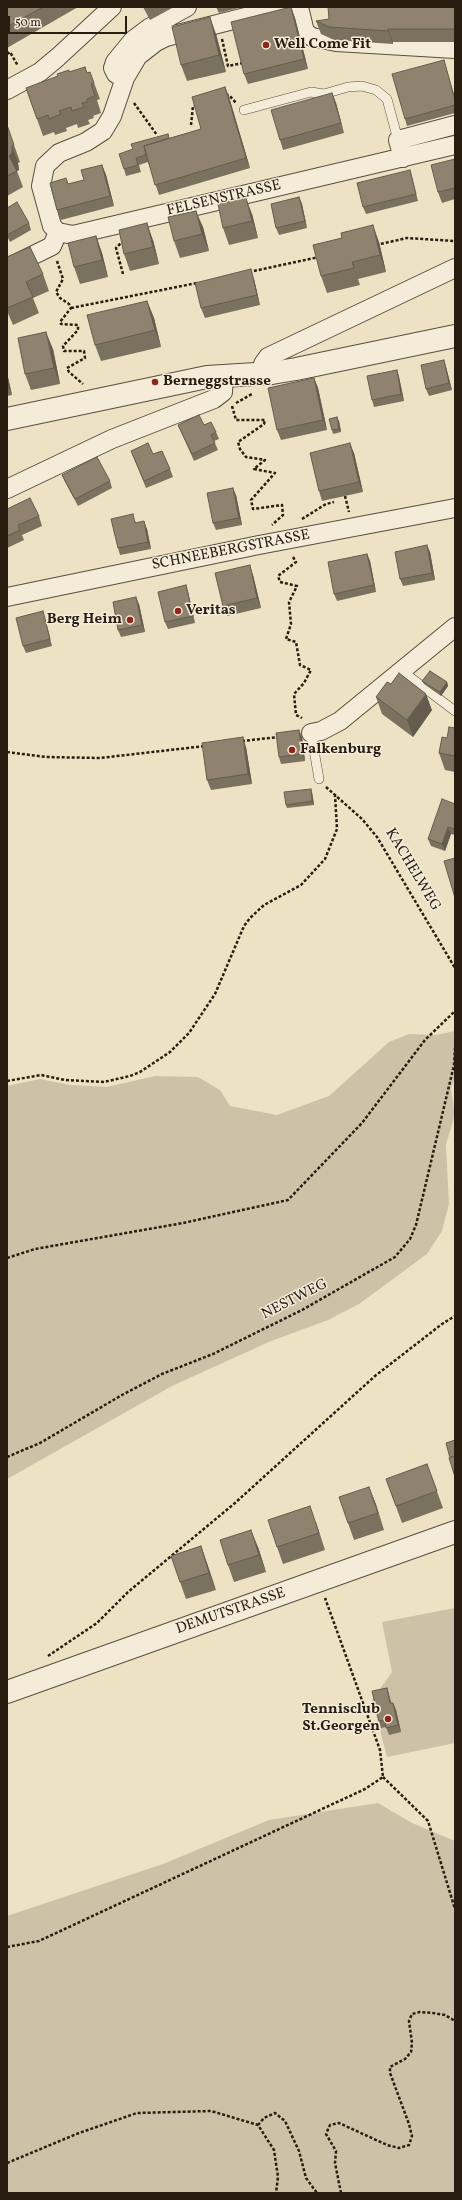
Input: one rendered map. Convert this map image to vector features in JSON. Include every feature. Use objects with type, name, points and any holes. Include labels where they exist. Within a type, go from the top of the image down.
[{"type":"street","points":[[7,90],[40,72],[112,7]]},
{"type":"street","points":[[123,82],[113,68],[115,62],[133,40],[149,28],[187,7]]},
{"type":"street","points":[[7,268],[52,246],[58,232],[52,226],[41,186],[43,172],[54,156],[86,142],[103,132],[112,116],[123,82],[138,56],[156,42],[218,23],[284,7]]},
{"type":"street","points":[[299,7],[304,32],[312,37],[336,42],[455,49]]},
{"type":"street","points":[[403,158],[398,140],[455,125]]},
{"type":"street","name":"FELSENSTRASSE","points":[[58,232],[73,235],[455,145]]},
{"type":"street","points":[[263,373],[263,364],[268,357],[455,268]]},
{"type":"street","points":[[7,419],[174,384],[224,375],[263,373],[296,369],[455,336]]},
{"type":"street","points":[[7,489],[112,439],[214,399],[223,392],[224,375]]},
{"type":"street","name":"SCHNEEBERGSTRASSE","points":[[7,597],[455,508]]},
{"type":"street","points":[[311,733],[321,731],[340,721],[455,627]]},
{"type":"street","name":"DEMUTSTRASSE","points":[[7,1692],[455,1532]]},
{"type":"lane","points":[[244,110],[311,92],[324,94],[348,87],[362,86],[376,90],[387,99],[398,140]]},
{"type":"lane","points":[[402,671],[455,711]]},
{"type":"lane","points":[[311,733],[319,779]]},
{"type":"lane","points":[[7,1692],[7,1702]]},
{"type":"path","points":[[218,23],[228,66],[242,63]]},
{"type":"path","points":[[123,82],[157,135]]},
{"type":"path","points":[[222,97],[229,95],[244,110]]},
{"type":"path","points":[[191,125],[192,106],[200,104]]},
{"type":"path","points":[[368,247],[407,238],[455,241]]},
{"type":"path","points":[[123,274],[116,248],[129,239]]},
{"type":"path","points":[[242,273],[321,257]]},
{"type":"path","points":[[58,263],[63,279],[56,292],[60,298],[69,304],[71,308]]},
{"type":"path","points":[[79,380],[69,372],[67,368],[85,358],[84,351],[64,351],[63,346],[78,331],[78,324],[62,324],[60,322],[71,308],[203,282]]},
{"type":"path","points":[[247,397],[233,405],[236,420],[265,420],[265,424],[238,442],[240,449],[246,457],[265,460],[254,469],[275,472],[251,502],[253,510],[282,505],[283,515],[275,523]]},
{"type":"path","points":[[345,496],[351,519]]},
{"type":"path","points":[[301,520],[326,504],[334,502]]},
{"type":"path","points":[[292,556],[295,557],[296,562],[278,576],[280,582],[297,586],[289,602],[291,624],[286,639],[296,642],[300,665],[311,670],[304,683],[294,694],[296,715],[300,718]]},
{"type":"path","points":[[235,742],[281,736]]},
{"type":"path","points":[[7,752],[46,757],[100,758],[212,745]]},
{"type":"path","name":"KACHELWEG","points":[[7,1081],[41,1075],[65,1080],[104,1082],[135,1074],[170,1052],[189,1033],[214,994],[244,926],[250,918],[264,905],[301,885],[325,859],[337,829],[335,795],[362,819],[381,843],[455,968]]},
{"type":"path","points":[[7,1258],[35,1249],[183,1224],[288,1200],[362,1123],[425,1040],[455,1011]]},
{"type":"path","name":"NESTWEG","points":[[7,1457],[40,1443],[122,1395],[162,1374],[213,1354],[302,1310],[395,1257],[410,1239],[416,1225],[454,1065],[455,1048]]},
{"type":"path","points":[[45,1658],[97,1623],[128,1592],[235,1503],[375,1376],[442,1324],[455,1316]]},
{"type":"path","points":[[319,1580],[380,1750],[383,1777],[428,1821],[455,1909]]},
{"type":"path","points":[[7,1947],[39,1941],[365,1789],[383,1777]]},
{"type":"path","points":[[341,2193],[335,2163],[336,2151],[326,2134],[330,2125],[339,2123],[387,2146],[399,2148],[409,2145],[412,2136],[390,2073],[390,2067],[405,2059],[411,2052],[412,2043],[409,2021],[412,2014],[420,2012],[446,2015],[455,2021]]},
{"type":"path","points":[[7,2163],[79,2133],[137,2113],[211,2111],[258,2125],[274,2150],[278,2177],[276,2193]]},
{"type":"path","points":[[258,2125],[264,2118],[275,2113],[285,2121],[299,2151],[306,2178],[317,2193]]},
{"type":"shaded area","points":[[455,1031],[455,1077],[451,1089],[455,1114],[446,1145],[449,1204],[442,1231],[427,1254],[359,1304],[328,1320],[271,1341],[172,1386],[7,1479],[7,1086],[40,1079],[70,1085],[107,1087],[155,1076],[198,1077],[220,1090],[230,1106],[277,1115],[329,1096],[389,1042],[409,1034],[436,1035]]},
{"type":"shaded area","points":[[455,1608],[455,1743],[387,1757],[372,1700],[392,1672],[382,1622]]},
{"type":"shaded area","points":[[378,1803],[412,1823],[455,1841],[455,2193],[7,2193],[7,1916],[163,1864],[269,1820]]},
{"type":"building","points":[[7,7],[43,7],[7,27]]},
{"type":"building","points":[[291,7],[304,59],[244,74],[231,22]]},
{"type":"building","points":[[328,7],[455,7],[455,29],[388,29],[388,31],[329,27],[316,21],[329,19]]},
{"type":"building","points":[[210,17],[219,55],[181,65],[172,27]]},
{"type":"building","points":[[444,60],[455,105],[405,119],[392,74]]},
{"type":"building","points":[[85,67],[87,73],[90,72],[94,83],[91,84],[95,96],[87,99],[87,102],[82,103],[84,107],[72,111],[71,107],[59,111],[61,114],[49,119],[48,115],[37,119],[26,88],[58,76],[57,74]]},
{"type":"building","points":[[225,87],[246,158],[155,185],[144,146],[201,129],[192,97]]},
{"type":"building","points":[[332,93],[341,123],[280,140],[271,110]]},
{"type":"building","points":[[7,125],[14,145],[12,146],[12,153],[9,156],[17,171],[7,176]]},
{"type":"building","points":[[168,134],[169,138],[144,146],[146,155],[136,158],[138,165],[124,169],[119,154],[133,149],[131,144]]},
{"type":"building","points":[[455,159],[455,188],[438,192],[431,165]]},
{"type":"building","points":[[102,165],[110,196],[57,210],[50,183],[66,178],[68,184],[84,180],[81,170]]},
{"type":"building","points":[[410,170],[416,194],[363,207],[357,183]]},
{"type":"building","points":[[299,197],[305,221],[276,228],[271,204]]},
{"type":"building","points":[[246,198],[252,221],[223,228],[218,204]]},
{"type":"building","points":[[17,202],[29,223],[7,235],[7,208]]},
{"type":"building","points":[[196,211],[202,234],[174,241],[168,217]]},
{"type":"building","points":[[147,223],[153,247],[124,254],[119,230]]},
{"type":"building","points":[[373,225],[380,255],[352,262],[354,268],[321,276],[313,245],[342,238],[341,233]]},
{"type":"building","points":[[96,236],[102,260],[74,267],[68,243]]},
{"type":"building","points":[[30,247],[43,274],[26,282],[33,297],[7,308],[7,257]]},
{"type":"building","points":[[251,269],[257,295],[201,308],[195,283]]},
{"type":"building","points":[[147,301],[155,330],[95,345],[87,315]]},
{"type":"building","points":[[46,332],[54,368],[25,374],[18,338]]},
{"type":"building","points":[[444,360],[449,383],[426,389],[421,365]]},
{"type":"building","points":[[397,370],[401,394],[372,400],[367,376]]},
{"type":"building","points":[[7,378],[9,388],[7,389]]},
{"type":"building","points":[[314,378],[323,420],[277,430],[268,388]]},
{"type":"building","points":[[199,415],[204,425],[211,422],[216,432],[211,435],[215,443],[192,454],[178,425]]},
{"type":"building","points":[[337,417],[339,429],[332,430],[329,419]]},
{"type":"building","points":[[148,443],[153,454],[162,451],[170,469],[144,481],[131,451]]},
{"type":"building","points":[[350,443],[359,482],[319,491],[310,453]]},
{"type":"building","points":[[97,457],[110,481],[75,499],[62,475]]},
{"type":"building","points":[[233,488],[239,518],[213,523],[207,493]]},
{"type":"building","points":[[30,498],[39,516],[18,525],[20,530],[7,536],[7,509]]},
{"type":"building","points":[[133,514],[135,523],[144,521],[148,542],[118,548],[111,519]]},
{"type":"building","points":[[427,545],[432,573],[400,579],[395,552]]},
{"type":"building","points":[[367,554],[374,585],[334,594],[328,562]]},
{"type":"building","points":[[250,565],[257,598],[223,606],[215,573]]},
{"type":"building","name":"Veritas","points":[[186,585],[193,616],[165,622],[158,592]]},
{"type":"building","name":"Berg Heim","points":[[136,597],[142,625],[118,630],[113,602]]},
{"type":"building","points":[[43,611],[50,639],[23,646],[16,618]]},
{"type":"building","points":[[430,671],[447,682],[440,692],[422,681]]},
{"type":"building","points":[[399,673],[426,694],[407,720],[376,697],[387,682],[391,684]]},
{"type":"building","points":[[449,727],[455,728],[455,756],[439,753],[442,737],[447,738]]},
{"type":"building","name":"Falkenburg","points":[[299,730],[302,754],[279,757],[276,733]]},
{"type":"building","points":[[243,737],[248,774],[207,780],[202,743]]},
{"type":"building","points":[[311,789],[312,801],[286,805],[284,792]]},
{"type":"building","points":[[442,799],[455,804],[455,829],[448,827],[442,844],[428,839]]},
{"type":"building","points":[[455,858],[455,898],[444,861]]},
{"type":"building","points":[[455,1440],[455,1456],[450,1458],[446,1443]]},
{"type":"building","points":[[455,1456],[455,1477],[449,1458]]},
{"type":"building","points":[[427,1464],[437,1491],[396,1506],[386,1479]]},
{"type":"building","points":[[369,1487],[378,1513],[348,1523],[339,1497]]},
{"type":"building","points":[[310,1506],[319,1533],[277,1547],[268,1520]]},
{"type":"building","points":[[251,1530],[259,1555],[228,1565],[220,1540]]},
{"type":"building","points":[[201,1546],[209,1573],[180,1582],[171,1556]]},
{"type":"building","name":"Tennisclub St.Georgen","points":[[387,1688],[390,1703],[393,1703],[398,1725],[386,1728],[385,1720],[379,1721],[372,1691]]},
{"type":"place","name":"Well Come Fit","points":[[266,45]]},
{"type":"place","name":"Berneggstrasse","points":[[155,382]]},
{"type":"place","name":"Veritas","points":[[178,611]]},
{"type":"place","name":"Berg Heim","points":[[130,620]]},
{"type":"place","name":"Falkenburg","points":[[292,750]]},
{"type":"place","name":"Tennisclub St.Georgen","points":[[388,1719]]}]
